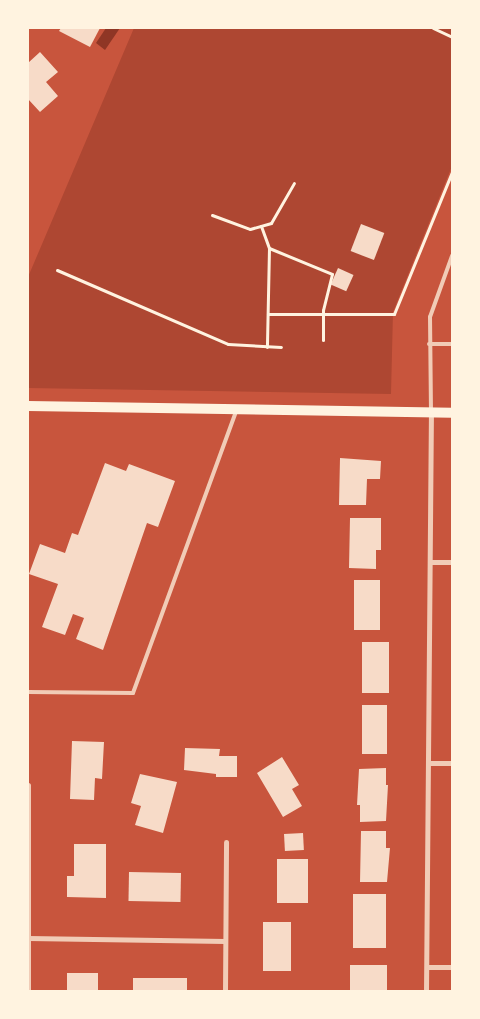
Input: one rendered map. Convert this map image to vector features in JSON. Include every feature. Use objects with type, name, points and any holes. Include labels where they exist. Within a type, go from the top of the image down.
[{"type":"main road","points":[[28,406],[452,413]]},
{"type":"street","points":[[426,992],[431,412]]},
{"type":"street","points":[[430,562],[452,562]]},
{"type":"street","points":[[428,763],[452,763]]},
{"type":"street","points":[[28,785],[28,992]]},
{"type":"street","points":[[225,992],[226,842]]},
{"type":"street","points":[[28,938],[225,941]]},
{"type":"street","points":[[427,967],[452,967]]},
{"type":"lane","points":[[431,412],[430,317],[452,256]]},
{"type":"lane","points":[[429,344],[452,344]]},
{"type":"lane","points":[[28,692],[133,693],[237,410]]},
{"type":"path","points":[[433,28],[452,37]]},
{"type":"path","points":[[268,314],[394,314],[452,172]]},
{"type":"path","points":[[212,215],[250,229],[271,223],[294,183]]},
{"type":"path","points":[[261,226],[269,248],[267,347]]},
{"type":"path","points":[[269,248],[332,274],[323,315],[323,340]]},
{"type":"path","points":[[56,270],[228,344],[281,347]]},
{"type":"shaded area","points":[[106,28],[120,28],[105,50],[96,43]]},
{"type":"shaded area","points":[[134,28],[452,28],[452,166],[393,312],[391,394],[28,388],[28,277]]},
{"type":"building","points":[[61,28],[100,28],[90,47],[59,31]]},
{"type":"building","points":[[40,52],[58,72],[46,82],[58,96],[40,112],[28,99],[28,63]]},
{"type":"building","points":[[361,224],[384,233],[374,260],[351,251]]},
{"type":"building","points":[[338,268],[354,275],[346,291],[331,284]]},
{"type":"building","points":[[340,458],[381,461],[380,479],[367,479],[366,505],[339,505]]},
{"type":"building","points":[[105,463],[126,471],[129,464],[175,481],[158,527],[147,523],[103,650],[76,639],[84,618],[73,614],[65,635],[42,627],[58,584],[29,574],[40,544],[65,553],[72,533],[78,535]]},
{"type":"building","points":[[350,518],[381,518],[381,550],[376,550],[376,569],[349,568]]},
{"type":"building","points":[[354,580],[380,580],[380,630],[354,630]]},
{"type":"building","points":[[362,642],[389,642],[389,693],[362,693]]},
{"type":"building","points":[[362,705],[387,705],[387,754],[362,754]]},
{"type":"building","points":[[72,741],[104,742],[102,779],[95,778],[94,800],[70,799]]},
{"type":"building","points":[[185,748],[220,749],[219,756],[237,756],[237,777],[216,777],[216,774],[184,770]]},
{"type":"building","points":[[282,757],[299,785],[292,789],[302,806],[283,817],[257,773]]},
{"type":"building","points":[[386,768],[386,785],[388,785],[386,821],[360,822],[360,805],[357,805],[359,769]]},
{"type":"building","points":[[140,774],[177,782],[163,833],[135,825],[141,806],[131,803]]},
{"type":"building","points":[[361,831],[386,831],[386,848],[390,848],[387,882],[360,882]]},
{"type":"building","points":[[303,833],[304,850],[285,851],[284,834]]},
{"type":"building","points":[[74,844],[106,844],[106,898],[67,897],[67,876],[74,876]]},
{"type":"building","points":[[277,859],[308,859],[308,903],[277,903]]},
{"type":"building","points":[[129,872],[181,873],[180,902],[128,901]]},
{"type":"building","points":[[353,894],[386,894],[386,948],[353,948]]},
{"type":"building","points":[[263,922],[291,922],[291,971],[263,971]]},
{"type":"building","points":[[350,965],[387,965],[387,992],[350,992]]},
{"type":"building","points":[[67,973],[98,973],[98,992],[67,992]]},
{"type":"building","points":[[133,978],[187,978],[187,992],[133,992]]}]
